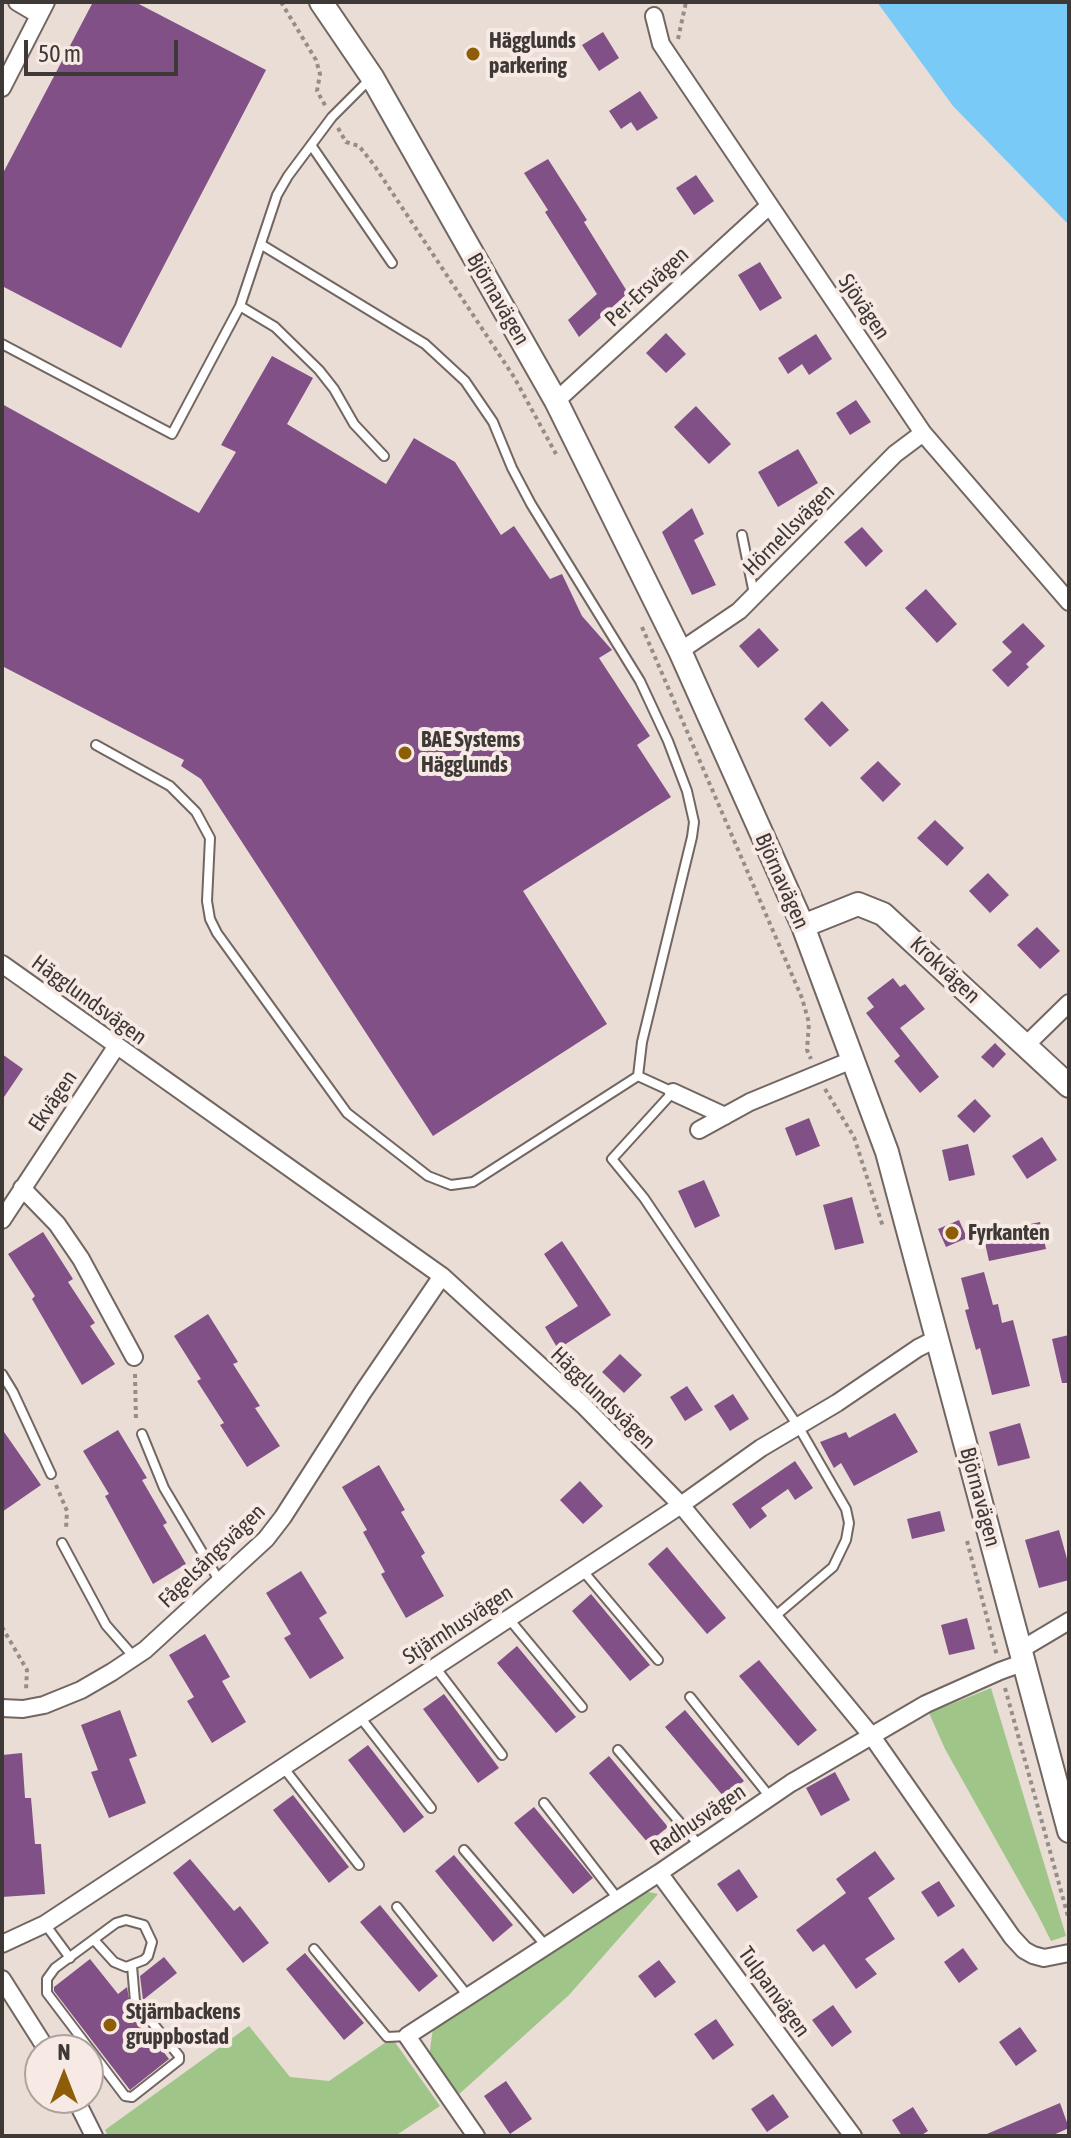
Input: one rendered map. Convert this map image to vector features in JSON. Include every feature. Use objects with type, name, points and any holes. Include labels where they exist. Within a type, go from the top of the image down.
[{"type":"main road","name":"Björnavägen","points":[[321,2],[372,77],[556,401],[680,651],[803,926],[887,1152],[1069,1831]]},
{"type":"main road","name":"Krokvägen","points":[[803,926],[858,904],[874,909],[920,947],[1069,1086]]},
{"type":"street","points":[[2,88],[43,8],[17,2]]},
{"type":"street","name":"Sjövägen","points":[[654,16],[661,44],[923,433],[1069,602]]},
{"type":"street","name":"Per-Ersvägen","points":[[556,401],[769,206]]},
{"type":"street","name":"Hörnellsvägen","points":[[680,651],[739,611],[895,454],[923,433]]},
{"type":"street","name":"Hägglundsvägen","points":[[3,968],[442,1276],[583,1405],[681,1505],[871,1735],[1012,1937],[1024,1950],[1044,1958],[1069,1953]]},
{"type":"street","points":[[1026,1045],[1069,1003]]},
{"type":"street","name":"Ekvägen","points":[[2,1220],[116,1047]]},
{"type":"street","points":[[699,1130],[750,1102],[852,1060]]},
{"type":"street","points":[[673,1092],[725,1116]]},
{"type":"street","points":[[22,1188],[41,1204],[81,1259],[134,1357]]},
{"type":"street","name":"Fågelsångsvägen","points":[[2,1708],[23,1709],[44,1705],[81,1690],[134,1658],[266,1539],[442,1276]]},
{"type":"street","name":"Stjärnhusvägen","points":[[2,1944],[45,1924],[681,1505],[761,1448],[936,1339]]},
{"type":"street","name":"Radhusvägen","points":[[407,2036],[659,1873],[770,1797],[926,1704],[1000,1671],[1069,1621]]},
{"type":"street","name":"Tulpanvägen","points":[[659,1873],[853,2136]]},
{"type":"street","points":[[2,1979],[37,2034]]},
{"type":"street","points":[[407,2036],[476,2136]]},
{"type":"street","points":[[83,2114],[94,2136]]},
{"type":"lane","points":[[2,344],[172,434],[240,306],[277,195],[332,117],[372,77]]},
{"type":"lane","points":[[311,145],[392,263]]},
{"type":"lane","points":[[262,245],[425,344],[465,381],[493,422],[512,468],[640,681],[668,741],[687,791],[694,822],[642,1042],[638,1076]]},
{"type":"lane","points":[[240,306],[275,327],[319,370],[354,424],[384,456]]},
{"type":"lane","points":[[742,535],[754,595]]},
{"type":"lane","points":[[96,745],[170,786],[196,812],[210,838],[207,901],[210,919],[217,933],[347,1113],[428,1176],[451,1185],[473,1182],[638,1076]]},
{"type":"lane","points":[[638,1076],[673,1092],[612,1159],[644,1198],[798,1426],[846,1509],[849,1523],[846,1540],[833,1567],[773,1618]]},
{"type":"lane","points":[[2,1374],[51,1474]]},
{"type":"lane","points":[[142,1434],[164,1488],[220,1582]]},
{"type":"lane","points":[[62,1543],[106,1625],[134,1658]]},
{"type":"lane","points":[[582,1570],[658,1660]]},
{"type":"lane","points":[[509,1619],[582,1707]]},
{"type":"lane","points":[[435,1667],[502,1755]]},
{"type":"lane","points":[[690,1697],[770,1797]]},
{"type":"lane","points":[[360,1717],[431,1808]]},
{"type":"lane","points":[[618,1750],[700,1845]]},
{"type":"lane","points":[[283,1767],[359,1865]]},
{"type":"lane","points":[[544,1803],[618,1899]]},
{"type":"lane","points":[[464,1850],[546,1946]]},
{"type":"lane","points":[[397,1907],[468,1997]]},
{"type":"lane","points":[[95,1941],[120,1965],[132,1966],[144,1960],[151,1949],[151,1936],[144,1925],[120,1921],[50,1974],[47,1993],[125,2096],[132,2097],[179,2060],[135,2001],[132,1966]]},
{"type":"lane","points":[[45,1924],[70,1958]]},
{"type":"lane","points":[[314,1949],[387,2037],[407,2036]]},
{"type":"path","points":[[281,2],[316,60],[320,74],[317,91],[346,142],[359,146],[374,165],[514,377],[557,455]]},
{"type":"path","points":[[676,67],[686,2]]},
{"type":"path","points":[[636,615],[802,998],[809,1023],[807,1050],[829,1100],[854,1137],[888,1241]]},
{"type":"path","points":[[134,1357],[136,1422],[142,1434]]},
{"type":"path","points":[[51,1474],[67,1511],[62,1543]]},
{"type":"path","points":[[965,1532],[1069,1920]]},
{"type":"path","points":[[2,1627],[27,1670],[23,1709]]},
{"type":"green space","points":[[991,1688],[1066,1936],[1051,1941],[945,1749],[929,1713]]},
{"type":"green space","points":[[644,1891],[658,1894],[569,1995],[457,2096],[429,2057],[433,2028]]},
{"type":"green space","points":[[249,2026],[290,2077],[329,2081],[392,2038],[440,2106],[395,2136],[108,2136],[105,2130]]},
{"type":"water","points":[[877,2],[1069,2],[1069,225],[953,106]]},
{"type":"building","points":[[93,2],[135,2],[266,70],[121,348],[2,286],[2,175]]},
{"type":"building","points":[[603,32],[619,58],[599,71],[582,45]]},
{"type":"building","points":[[640,91],[658,118],[637,131],[631,122],[621,129],[609,111]]},
{"type":"building","points":[[548,159],[628,293],[579,337],[568,320],[597,294],[524,173]]},
{"type":"building","points":[[696,175],[714,201],[694,215],[676,188]]},
{"type":"building","points":[[760,262],[782,298],[760,311],[738,275]]},
{"type":"building","points":[[666,333],[686,354],[666,373],[646,353]]},
{"type":"building","points":[[816,334],[832,359],[809,375],[802,364],[788,374],[778,358]]},
{"type":"building","name":"BAE Systems Hägglunds","points":[[272,356],[313,378],[287,424],[386,484],[414,438],[455,462],[501,535],[514,526],[550,579],[562,574],[582,616],[612,650],[599,658],[650,736],[637,745],[671,797],[523,891],[607,1024],[433,1136],[201,779],[181,766],[184,760],[2,666],[2,404],[199,513],[236,452],[221,445]]},
{"type":"building","points":[[856,400],[871,422],[850,435],[836,413]]},
{"type":"building","points":[[696,406],[731,444],[709,464],[674,427]]},
{"type":"building","points":[[798,449],[818,483],[778,507],[758,472]]},
{"type":"building","points":[[692,508],[704,534],[694,540],[716,585],[692,595],[662,532]]},
{"type":"building","points":[[862,527],[883,551],[866,567],[844,542]]},
{"type":"building","points":[[926,589],[957,624],[937,643],[905,608]]},
{"type":"building","points":[[1023,623],[1045,646],[1008,687],[992,670],[1012,652],[1002,642]]},
{"type":"building","points":[[759,628],[779,650],[758,668],[739,646]]},
{"type":"building","points":[[822,701],[849,730],[830,747],[804,719]]},
{"type":"building","points":[[878,761],[901,784],[883,802],[860,778]]},
{"type":"building","points":[[935,820],[964,848],[947,866],[917,838]]},
{"type":"building","points":[[988,873],[1009,895],[990,913],[969,891]]},
{"type":"building","points":[[1037,927],[1060,951],[1040,969],[1017,945]]},
{"type":"building","points":[[893,978],[900,987],[905,984],[925,1009],[900,1028],[939,1077],[920,1093],[894,1061],[900,1056],[866,1013],[874,1007],[867,998]]},
{"type":"building","points":[[995,1043],[1006,1054],[993,1068],[981,1057]]},
{"type":"building","points":[[2,1054],[23,1069],[2,1100]]},
{"type":"building","points":[[975,1099],[991,1116],[974,1133],[957,1116]]},
{"type":"building","points":[[809,1118],[820,1146],[796,1156],[785,1128]]},
{"type":"building","points":[[1042,1137],[1057,1160],[1027,1179],[1012,1156]]},
{"type":"building","points":[[968,1144],[975,1175],[949,1181],[942,1150]]},
{"type":"building","points":[[704,1180],[720,1216],[695,1228],[678,1191]]},
{"type":"building","points":[[852,1197],[864,1243],[835,1250],[823,1205]]},
{"type":"building","name":"Fyrkanten","points":[[959,1220],[967,1238],[946,1247],[938,1229]]},
{"type":"building","points":[[1040,1222],[1046,1249],[989,1261],[983,1234]]},
{"type":"building","points":[[43,1232],[73,1279],[68,1282],[95,1323],[90,1326],[115,1364],[82,1385],[32,1299],[35,1296],[8,1254]]},
{"type":"building","points":[[562,1241],[611,1315],[558,1349],[545,1327],[578,1306],[544,1254]]},
{"type":"building","points":[[984,1272],[993,1305],[998,1304],[1002,1323],[1013,1320],[1030,1386],[992,1395],[980,1348],[976,1350],[965,1310],[969,1309],[961,1278]]},
{"type":"building","points":[[208,1314],[238,1362],[233,1364],[260,1406],[255,1408],[280,1446],[247,1467],[220,1425],[224,1423],[197,1381],[201,1379],[174,1336]]},
{"type":"building","points":[[1069,1335],[1069,1383],[1062,1383],[1052,1339]]},
{"type":"building","points":[[620,1354],[642,1375],[624,1393],[602,1372]]},
{"type":"building","points":[[687,1386],[703,1410],[685,1421],[670,1397]]},
{"type":"building","points":[[733,1394],[749,1419],[730,1431],[714,1406]]},
{"type":"building","points":[[895,1413],[918,1452],[854,1486],[841,1463],[834,1468],[820,1442],[846,1432],[849,1438]]},
{"type":"building","points":[[1020,1423],[1030,1458],[998,1466],[989,1432]]},
{"type":"building","points":[[2,1429],[41,1485],[2,1512]]},
{"type":"building","points":[[118,1430],[147,1478],[142,1480],[186,1564],[153,1584],[105,1496],[109,1494],[83,1451]]},
{"type":"building","points":[[795,1461],[813,1488],[795,1500],[788,1489],[761,1508],[767,1516],[750,1529],[732,1504]]},
{"type":"building","points":[[379,1465],[405,1510],[401,1512],[425,1553],[421,1556],[444,1596],[406,1618],[381,1574],[385,1572],[363,1532],[367,1530],[342,1487]]},
{"type":"building","points":[[580,1481],[603,1506],[583,1524],[560,1500]]},
{"type":"building","points":[[940,1511],[945,1531],[912,1539],[907,1519]]},
{"type":"building","points":[[1059,1530],[1069,1566],[1069,1580],[1039,1588],[1025,1540]]},
{"type":"building","points":[[667,1547],[726,1618],[707,1634],[648,1564]]},
{"type":"building","points":[[301,1571],[327,1613],[319,1618],[344,1658],[310,1679],[284,1638],[291,1634],[266,1593]]},
{"type":"building","points":[[591,1594],[650,1665],[630,1681],[572,1611]]},
{"type":"building","points":[[967,1618],[975,1649],[949,1655],[941,1625]]},
{"type":"building","points":[[205,1634],[230,1677],[222,1681],[246,1722],[212,1743],[187,1701],[194,1697],[169,1655]]},
{"type":"building","points":[[517,1646],[576,1717],[556,1733],[497,1663]]},
{"type":"building","points":[[759,1660],[817,1730],[798,1746],[739,1676]]},
{"type":"building","points":[[444,1694],[499,1768],[478,1783],[423,1709]]},
{"type":"building","points":[[120,1710],[137,1756],[129,1759],[146,1803],[109,1818],[91,1772],[98,1770],[81,1725]]},
{"type":"building","points":[[685,1710],[744,1781],[724,1797],[665,1727]]},
{"type":"building","points":[[368,1745],[424,1817],[404,1833],[348,1760]]},
{"type":"building","points":[[22,1753],[25,1798],[31,1798],[35,1844],[41,1844],[45,1894],[2,1897],[2,1755]]},
{"type":"building","points":[[609,1756],[668,1827],[648,1843],[589,1773]]},
{"type":"building","points":[[835,1772],[850,1800],[821,1816],[806,1788]]},
{"type":"building","points":[[293,1795],[349,1867],[329,1883],[273,1810]]},
{"type":"building","points":[[534,1807],[593,1878],[573,1894],[514,1823]]},
{"type":"building","points":[[875,1851],[895,1879],[868,1898],[895,1939],[865,1959],[877,1974],[856,1989],[824,1944],[813,1952],[796,1930],[846,1893],[836,1879]]},
{"type":"building","points":[[454,1855],[513,1925],[493,1942],[435,1871]]},
{"type":"building","points":[[190,1859],[234,1911],[240,1906],[269,1943],[243,1963],[173,1873]]},
{"type":"building","points":[[739,1869],[758,1897],[737,1912],[717,1884]]},
{"type":"building","points":[[939,1881],[955,1906],[938,1917],[921,1892]]},
{"type":"building","points":[[380,1905],[438,1976],[419,1992],[360,1922]]},
{"type":"building","points":[[963,1948],[978,1969],[959,1983],[944,1962]]},
{"type":"building","points":[[305,1953],[364,2023],[344,2040],[286,1969]]},
{"type":"building","points":[[164,1957],[177,1973],[143,2000],[140,1976]]},
{"type":"building","name":"Stjärnbackens gruppbostad","points":[[90,1959],[118,1994],[127,1987],[131,2010],[169,2059],[130,2090],[104,2056],[104,2034],[87,2034],[54,1987]]},
{"type":"building","points":[[659,1960],[676,1982],[655,1998],[638,1976]]},
{"type":"building","points":[[833,2005],[852,2032],[832,2047],[812,2020]]},
{"type":"building","points":[[716,2019],[734,2045],[713,2060],[694,2034]]},
{"type":"building","points":[[1020,2027],[1037,2051],[1016,2066],[999,2042]]},
{"type":"building","points":[[506,2081],[532,2119],[510,2134],[484,2096]]},
{"type":"building","points":[[773,2094],[789,2117],[767,2132],[751,2109]]},
{"type":"building","points":[[1060,2103],[1069,2128],[1051,2136],[982,2136]]},
{"type":"building","points":[[913,2107],[928,2131],[920,2136],[902,2136],[892,2120]]},
{"type":"place","name":"Hägglunds parkering","points":[[473,54]]},
{"type":"place","name":"BAE Systems Hägglunds","points":[[405,753]]},
{"type":"place","name":"Fyrkanten","points":[[952,1233]]},
{"type":"place","name":"Stjärnbackens gruppbostad","points":[[110,2025]]}]
